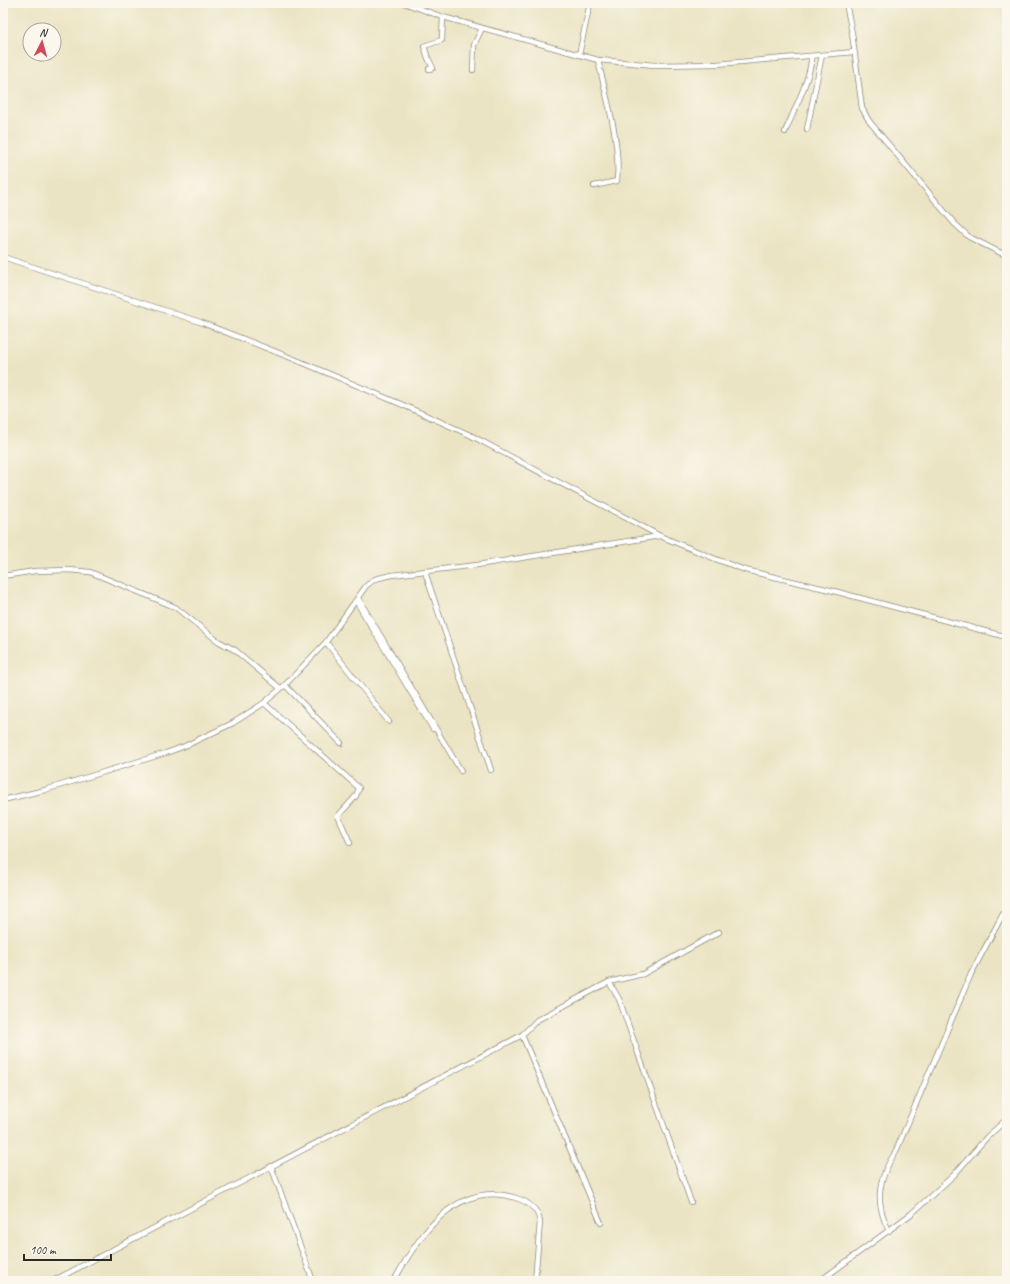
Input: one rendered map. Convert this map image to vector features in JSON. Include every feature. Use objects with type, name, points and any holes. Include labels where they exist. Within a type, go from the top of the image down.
[{"type":"street","points":[[404,3],[443,17],[598,60],[656,65],[717,64],[854,52]]},
{"type":"street","points":[[579,55],[590,3]]},
{"type":"street","points":[[846,3],[862,108],[868,121],[954,223],[969,237],[1007,256]]},
{"type":"street","points":[[429,69],[433,68],[424,46],[442,40],[443,17]]},
{"type":"street","points":[[473,70],[474,45],[482,28]]},
{"type":"street","points":[[806,129],[822,55]]},
{"type":"street","points":[[785,132],[808,73],[811,56]]},
{"type":"street","points":[[594,186],[617,181],[618,171],[613,129],[598,60]]},
{"type":"street","points":[[3,256],[200,322],[381,396],[470,435],[660,536],[745,570],[830,590],[1007,638]]},
{"type":"street","points":[[3,800],[45,790],[185,746],[233,723],[264,703],[282,687],[326,642],[366,586],[375,579],[392,575],[425,572],[533,557],[660,536]]},
{"type":"street","points":[[3,576],[35,571],[69,570],[90,572],[175,607],[218,641],[235,650],[282,687],[341,743]]},
{"type":"street","points":[[425,572],[491,770]]},
{"type":"street","points":[[357,599],[433,729]]},
{"type":"street","points":[[357,599],[461,770]]},
{"type":"street","points":[[326,642],[389,722]]},
{"type":"street","points":[[264,703],[359,788],[356,796],[338,816],[350,843]]},
{"type":"street","points":[[889,1230],[882,1217],[880,1182],[896,1151],[971,974],[1003,914]]},
{"type":"street","points":[[52,1281],[522,1035],[537,1020],[609,982],[643,974],[719,932]]},
{"type":"street","points":[[609,982],[619,999],[691,1202]]},
{"type":"street","points":[[522,1035],[601,1223]]},
{"type":"street","points":[[820,1281],[889,1230],[954,1175],[987,1137],[1007,1119]]},
{"type":"street","points":[[271,1166],[313,1281]]},
{"type":"street","points":[[394,1281],[419,1239],[430,1225],[448,1210],[467,1200],[488,1195],[503,1195],[522,1200],[530,1205],[539,1215],[540,1222],[535,1281]]},
{"type":"street","points":[[830,1274],[832,1281]]}]
